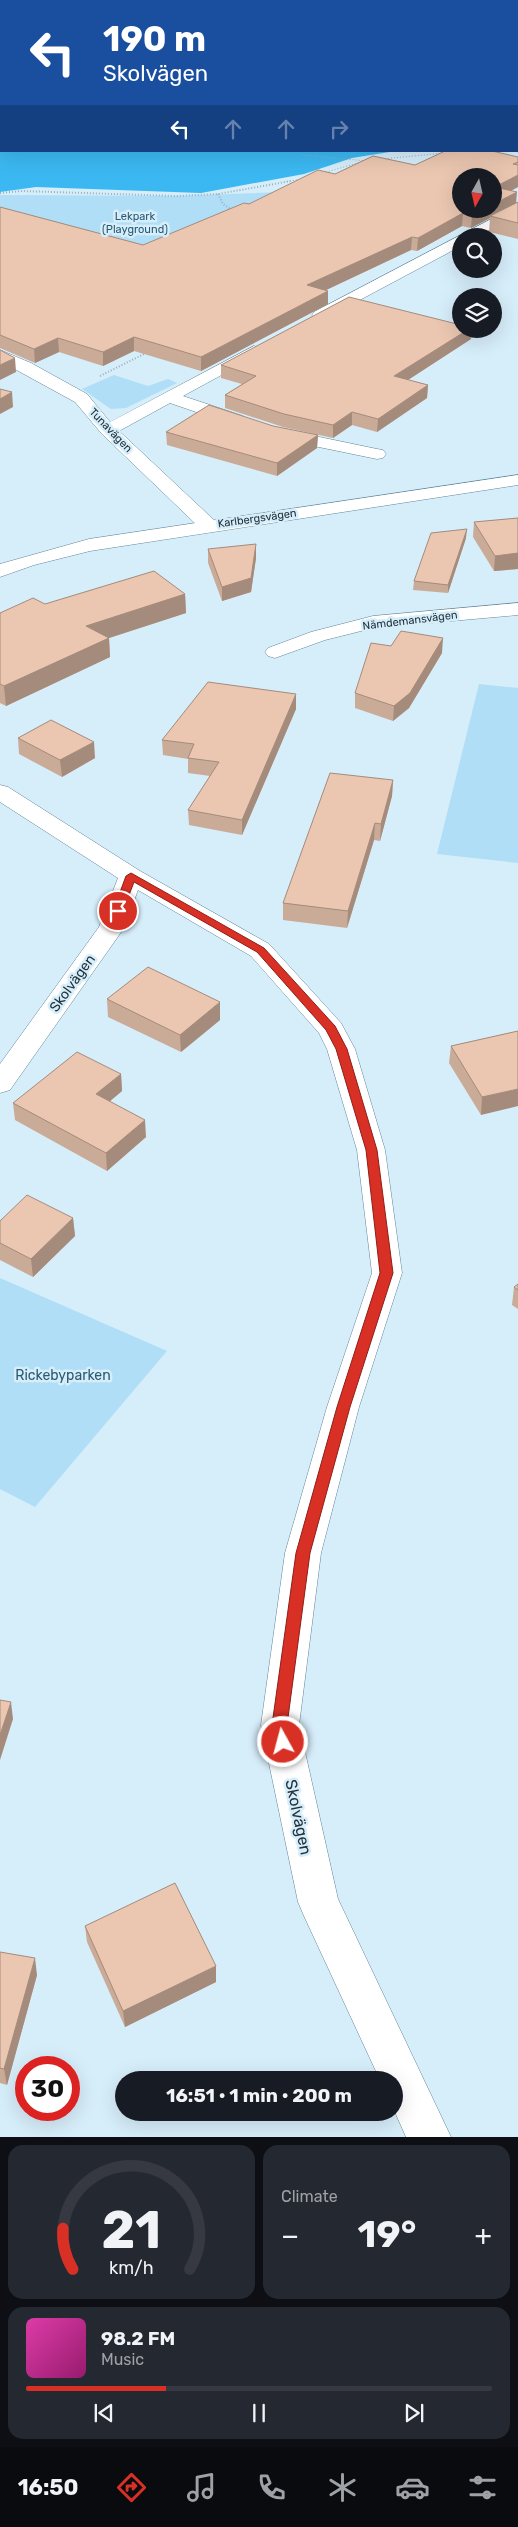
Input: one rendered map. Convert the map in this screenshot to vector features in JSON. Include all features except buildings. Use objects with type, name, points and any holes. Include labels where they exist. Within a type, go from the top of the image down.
[{"type":"street","points":[[483,228],[518,210]]},
{"type":"street","points":[[308,322],[452,245]]},
{"type":"street","points":[[108,430],[266,344]]},
{"type":"street","name":"Tunavägen","points":[[0,355],[25,366],[81,398],[108,430],[208,525]]},
{"type":"street","points":[[168,397],[279,434],[378,454]]},
{"type":"street","name":"Karlbergsvägen","points":[[0,571],[27,561],[89,544],[518,480]]},
{"type":"street","name":"Nämdemansvägen","points":[[276,652],[318,636],[373,622],[518,609]]},
{"type":"street","name":"Skolvägen","points":[[0,792],[131,876],[260,950],[331,1029],[341,1049],[372,1150],[387,1273],[343,1407],[303,1553],[280,1725],[318,1902],[428,2137]]},
{"type":"street","name":"Skolvägen","points":[[0,1084],[111,928],[131,876]]},
{"type":"path","points":[[302,152],[303,155],[374,162]]},
{"type":"path","points":[[323,173],[366,161],[446,153]]},
{"type":"path","points":[[383,162],[392,163]]},
{"type":"path","points":[[0,193],[31,191],[176,196],[218,194],[306,178]]},
{"type":"path","points":[[218,194],[223,204],[236,212],[227,216]]},
{"type":"path","points":[[70,392],[149,352]]},
{"type":"green space","name":"Lekpark (Playground)","points":[[282,192],[138,251],[43,226],[0,207],[0,195],[176,196]]},
{"type":"green space","points":[[114,375],[148,386],[168,379],[177,383],[126,408],[111,409],[82,389]]},
{"type":"green space","points":[[479,684],[518,688],[518,863],[437,854]]},
{"type":"green space","name":"Rickebyparken","points":[[0,1278],[167,1351],[35,1507],[0,1489]]},
{"type":"shaded area","points":[[0,152],[390,152],[352,158],[304,174],[201,193],[36,187],[0,192]]},
{"type":"route","points":[[118,911],[131,876],[260,950],[331,1029],[341,1049],[372,1150],[387,1273],[343,1407],[303,1553],[280,1725],[283,1742]]}]
